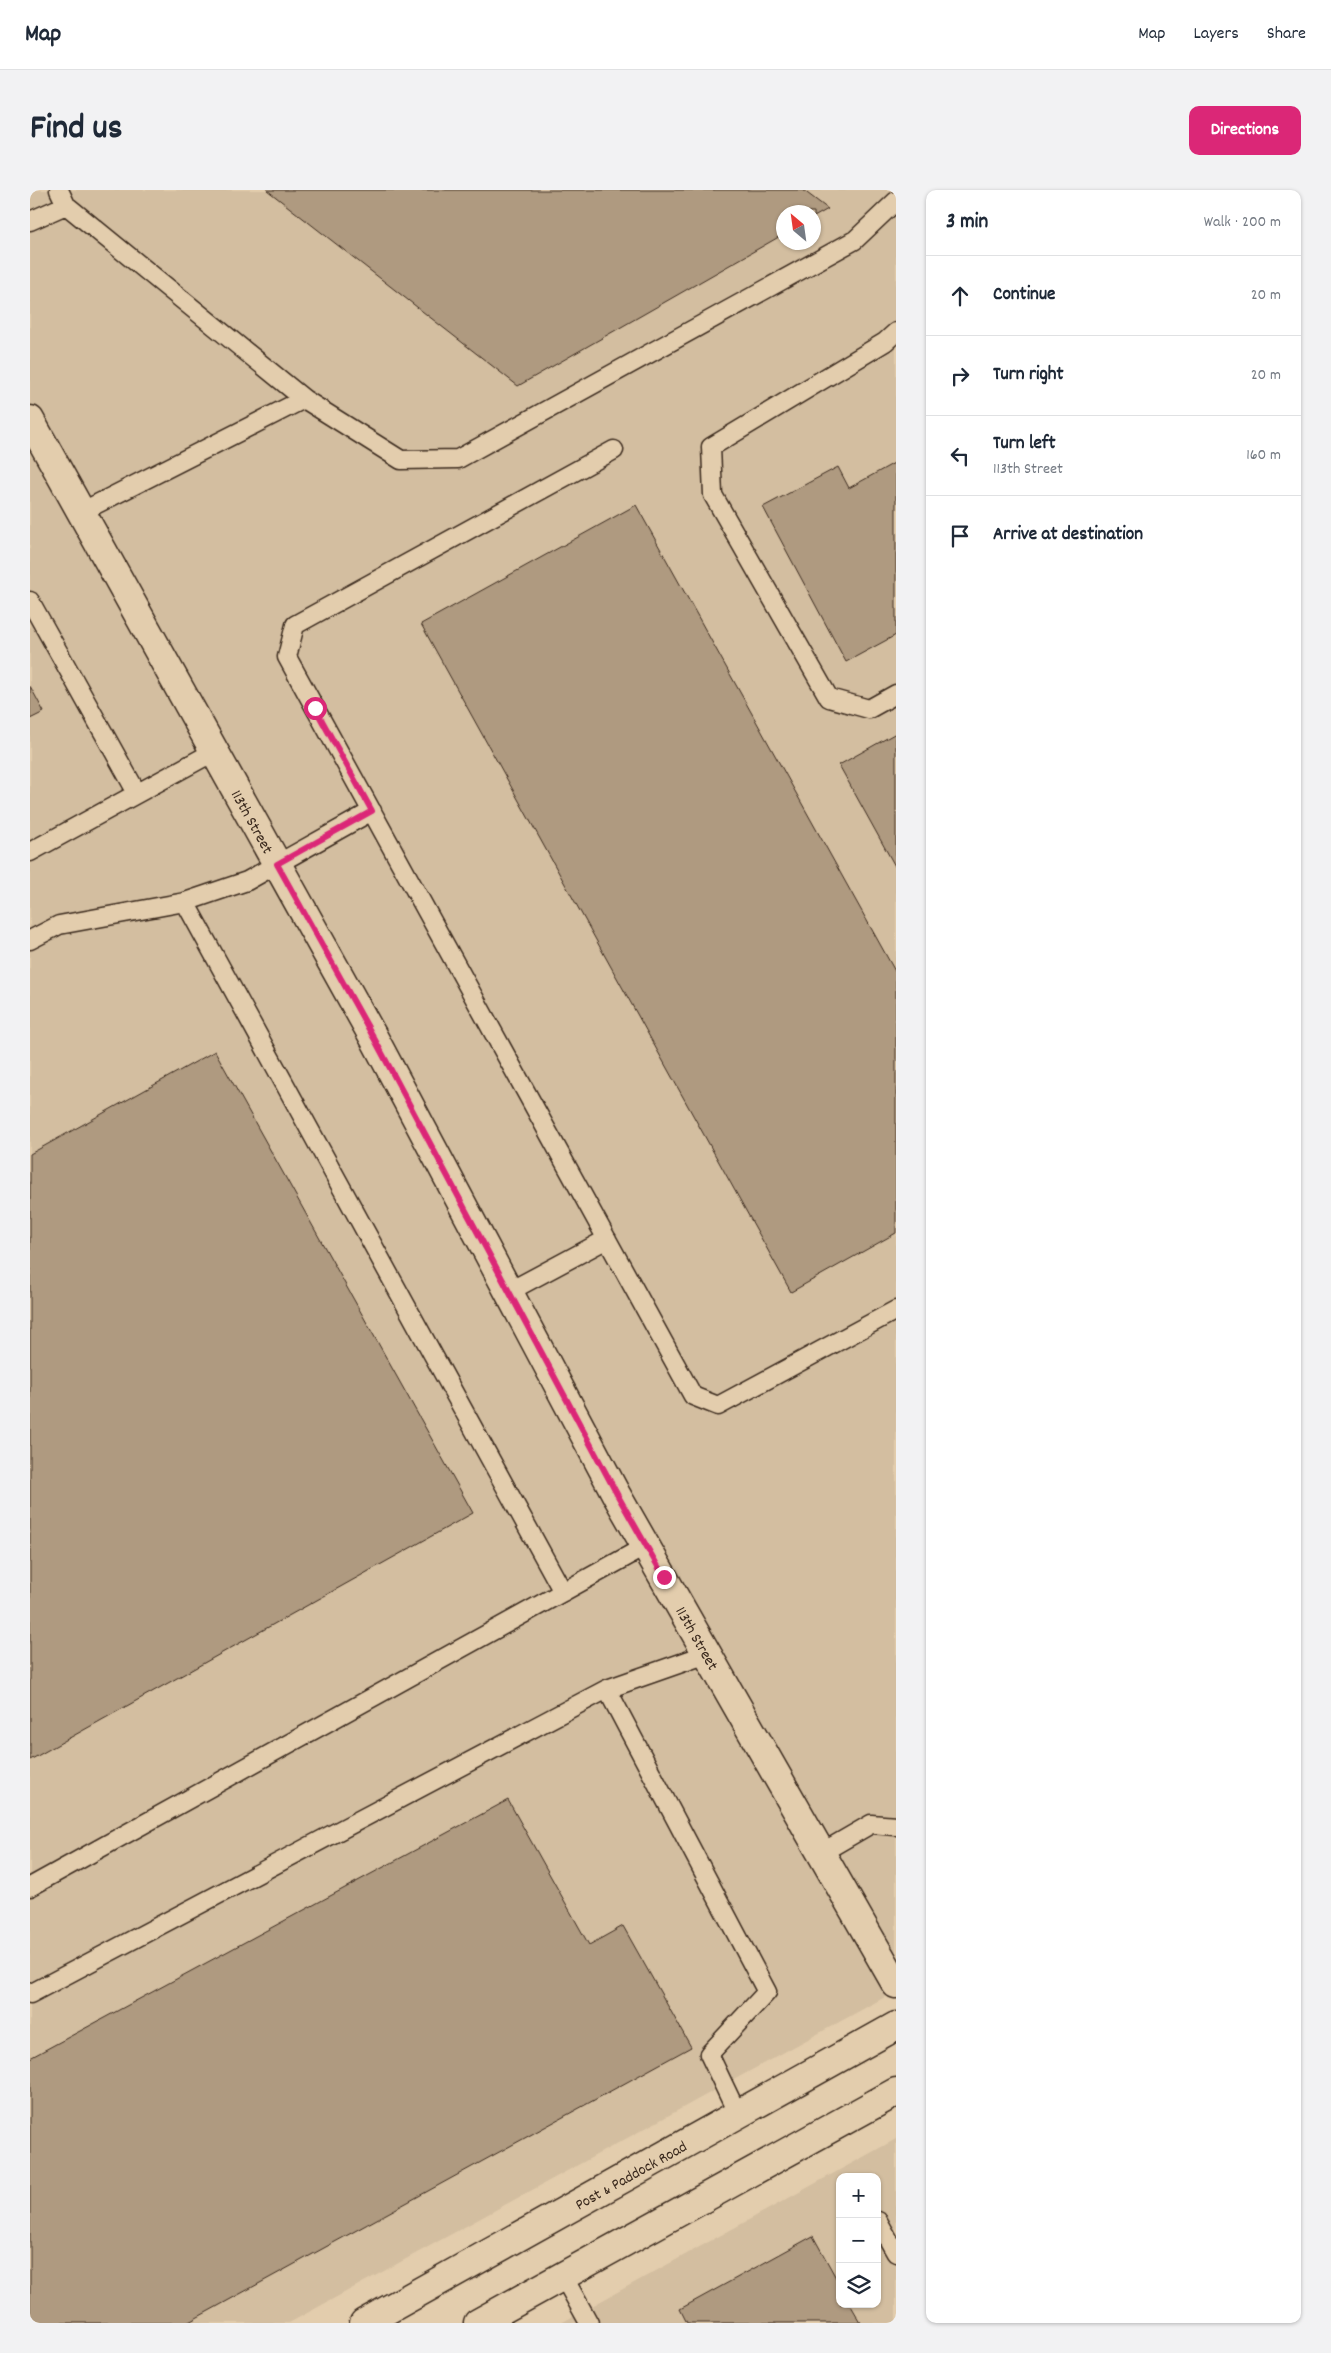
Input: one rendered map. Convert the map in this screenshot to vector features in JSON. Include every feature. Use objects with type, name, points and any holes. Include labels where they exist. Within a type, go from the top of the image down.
[{"type":"street","name":"113th Street","points":[[30,420],[375,1040],[508,1292],[646,1546],[896,1984]]},
{"type":"street","name":"Post & Paddock Road","points":[[364,2323],[896,2026]]},
{"type":"street","points":[[478,2323],[896,2092]]},
{"type":"lane","points":[[30,221],[63,197],[304,399],[401,460],[458,459],[855,240],[896,201]]},
{"type":"lane","points":[[896,332],[885,342],[711,447],[713,494],[829,698],[869,709],[896,694]]},
{"type":"lane","points":[[81,512],[304,399]]},
{"type":"lane","points":[[614,450],[295,625],[287,657],[693,1396],[718,1406],[896,1310]]},
{"type":"lane","points":[[30,601],[137,793]]},
{"type":"lane","points":[[30,852],[215,751]]},
{"type":"lane","points":[[30,940],[59,925],[185,902],[247,881],[372,811]]},
{"type":"lane","points":[[185,902],[563,1592]]},
{"type":"lane","points":[[508,1292],[607,1239]]},
{"type":"lane","points":[[30,1887],[646,1546]]},
{"type":"lane","points":[[30,1994],[607,1689],[707,1654]]},
{"type":"lane","points":[[607,1689],[767,1992],[709,2054],[738,2115]]},
{"type":"lane","points":[[821,1852],[871,1824],[896,1826]]},
{"type":"lane","points":[[881,2226],[896,2253]]},
{"type":"lane","points":[[563,2276],[589,2323]]},
{"type":"shaded area","points":[[30,190],[896,190],[896,1991],[289,2323],[30,2323]]},
{"type":"shaded area","points":[[896,2139],[896,2323],[561,2323]]},
{"type":"building","points":[[267,190],[803,190],[828,209],[821,213],[821,205],[776,205],[776,239],[518,386]]},
{"type":"building","points":[[896,462],[896,635],[846,662],[763,507],[838,467],[849,488]]},
{"type":"building","points":[[636,505],[896,973],[896,1233],[791,1292],[421,624]]},
{"type":"building","points":[[30,686],[44,712],[30,719]]},
{"type":"building","points":[[896,733],[896,868],[839,765]]},
{"type":"building","points":[[215,1051],[473,1513],[30,1760],[30,1154]]},
{"type":"building","points":[[508,1800],[589,1945],[623,1926],[691,2047],[187,2323],[30,2323],[30,2058]]},
{"type":"building","points":[[813,2236],[836,2278],[836,2308],[852,2308],[861,2323],[687,2323],[680,2309]]},
{"type":"route","points":[[315,708],[372,811],[277,864],[375,1040],[618,1496],[664,1577]]}]
